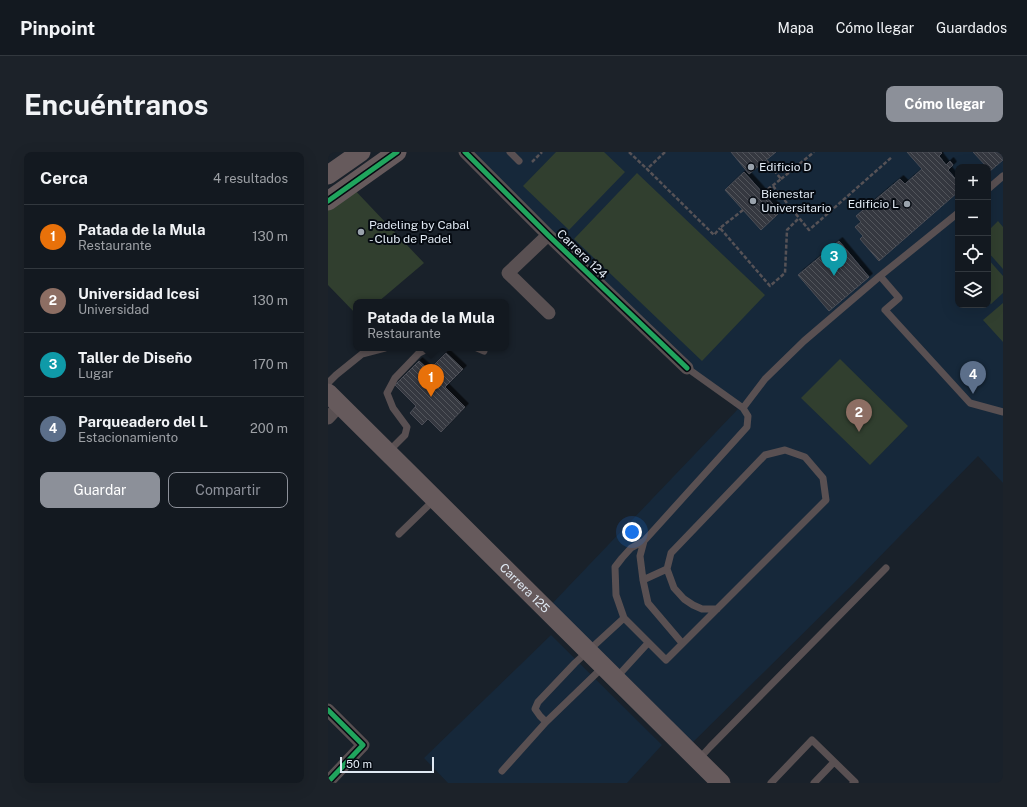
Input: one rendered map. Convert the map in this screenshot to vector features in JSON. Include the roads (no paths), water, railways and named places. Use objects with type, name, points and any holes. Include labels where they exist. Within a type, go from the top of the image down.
[{"type":"main road","points":[[328,175],[361,152]]},
{"type":"main road","points":[[328,201],[397,152]]},
{"type":"main road","name":"Carrera 125","points":[[332,406],[388,453],[721,783]]},
{"type":"street","name":"Carrera 124","points":[[465,152],[548,235],[687,368]]},
{"type":"street","points":[[548,235],[508,273],[549,313]]},
{"type":"street","points":[[328,710],[363,745],[328,782]]},
{"type":"lane","points":[[510,152],[519,161]]},
{"type":"lane","points":[[991,186],[1003,176]]},
{"type":"lane","points":[[743,408],[765,379],[804,341],[880,276],[955,215]]},
{"type":"lane","points":[[880,276],[899,298],[885,310],[970,403],[1003,412]]},
{"type":"lane","points":[[328,383],[362,354],[374,351]]},
{"type":"lane","points":[[388,453],[405,435],[407,427],[393,408],[387,393],[395,378],[419,353],[423,351]]},
{"type":"lane","points":[[687,368],[743,408],[748,416],[747,427],[644,541],[631,548],[615,567],[616,595],[624,618],[648,643],[666,660],[682,643],[717,609],[826,500],[823,478],[805,457],[785,450],[765,455],[671,553],[667,569],[674,588],[684,599],[693,605],[702,609],[717,609]]},
{"type":"lane","points":[[399,534],[435,499]]},
{"type":"lane","points":[[644,541],[640,556],[648,603],[682,643]]},
{"type":"lane","points":[[698,760],[886,568]]},
{"type":"lane","points":[[643,580],[667,569]]},
{"type":"lane","points":[[546,722],[535,709],[538,702],[588,651],[624,618]]},
{"type":"lane","points":[[502,771],[546,722],[648,643]]},
{"type":"lane","points":[[770,783],[812,740],[855,782],[853,783]]},
{"type":"lane","points":[[814,783],[834,762]]},
{"type":"place","name":"Edificio D","points":[[751,167]]},
{"type":"place","name":"Bienestar Universitario","points":[[753,201]]},
{"type":"place","name":"Edificio L","points":[[907,204]]},
{"type":"place","name":"Padeling by Cabal - Club de Padel","points":[[361,232]]},
{"type":"place","name":"Taller de Diseño","points":[[834,276]]},
{"type":"place","name":"Parqueadero del L","points":[[973,394]]},
{"type":"place","name":"Patada de la Mula","points":[[431,397]]},
{"type":"place","name":"Universidad Icesi","points":[[859,432]]}]
